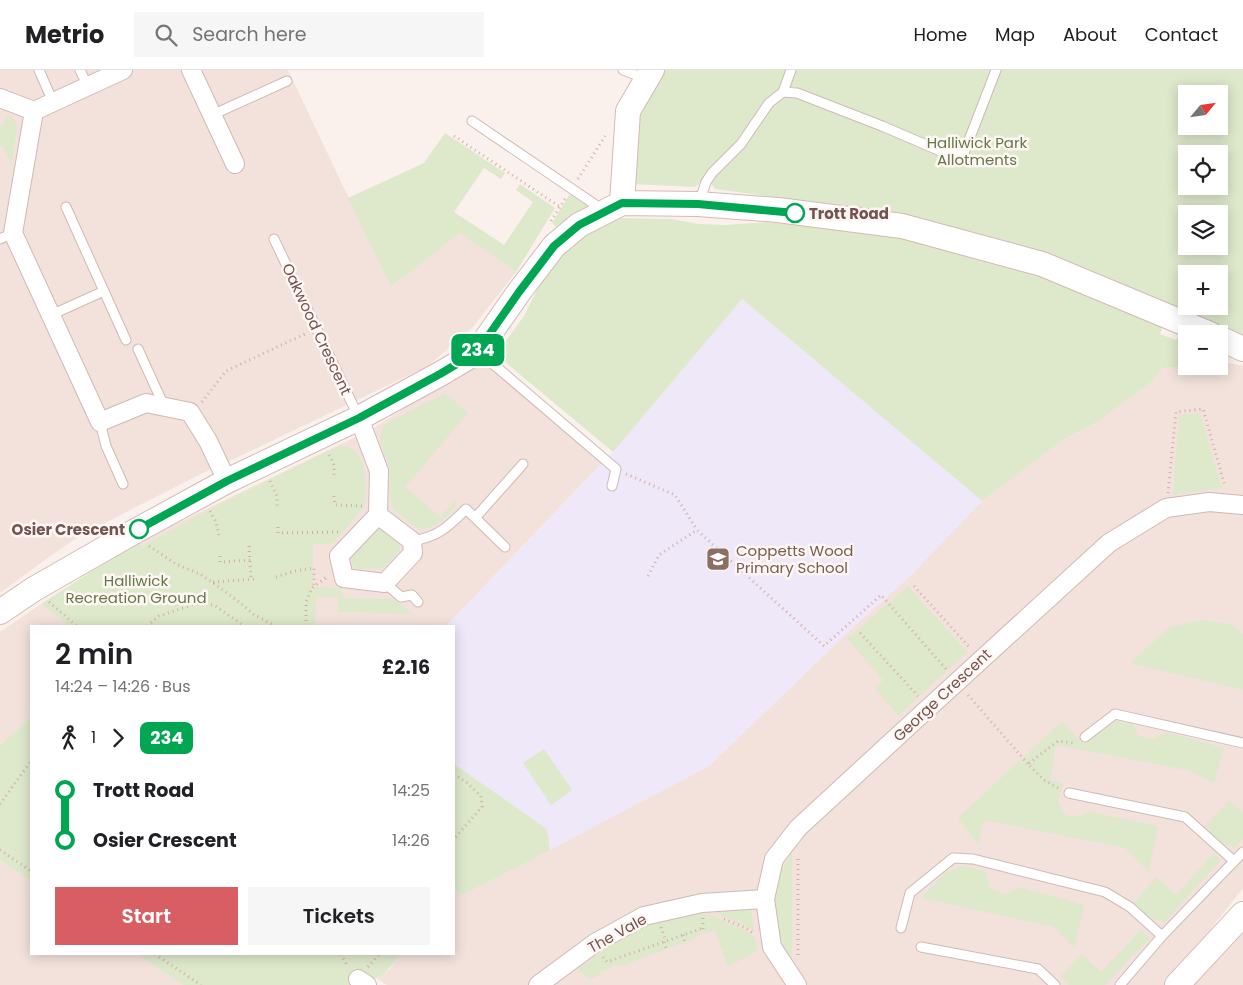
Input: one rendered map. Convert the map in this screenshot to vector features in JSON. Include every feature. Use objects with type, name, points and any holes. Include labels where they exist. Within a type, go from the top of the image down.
[{"type":"street","points":[[0,98],[34,111],[123,70]]},
{"type":"street","points":[[191,70],[235,164]]},
{"type":"street","points":[[614,208],[628,111],[649,75]]},
{"type":"street","points":[[34,111],[7,236],[51,315],[100,422],[146,402],[190,412],[208,441],[227,481]]},
{"type":"street","points":[[0,612],[34,589],[138,529],[227,481],[359,418],[477,352],[554,246],[579,225],[614,208],[698,204],[778,210],[902,226],[1042,264],[1188,325]]},
{"type":"street","points":[[1228,342],[1243,349]]},
{"type":"street","points":[[359,418],[379,471],[378,511],[363,531],[339,556],[344,578],[385,583],[413,553],[412,541],[378,511]]},
{"type":"street","name":"George Crescent","points":[[797,985],[772,947],[765,899],[774,859],[798,828],[1109,543],[1166,508],[1209,502],[1237,505]]},
{"type":"street","name":"The Vale","points":[[538,985],[593,944],[644,916],[702,903],[765,899]]},
{"type":"street","points":[[1177,985],[1243,914]]},
{"type":"lane","points":[[39,70],[53,102]]},
{"type":"lane","points":[[80,70],[88,86]]},
{"type":"lane","points":[[622,70],[649,75]]},
{"type":"lane","points":[[698,204],[706,182],[712,174],[741,144],[769,103],[783,92],[791,70]]},
{"type":"lane","points":[[783,92],[796,93],[882,126],[945,153],[964,153],[996,70]]},
{"type":"lane","points":[[212,115],[287,81]]},
{"type":"lane","points":[[472,121],[614,208]]},
{"type":"lane","points":[[66,207],[126,340]]},
{"type":"lane","name":"Oakwood Crescent","points":[[274,239],[359,418]]},
{"type":"lane","points":[[51,315],[104,291]]},
{"type":"lane","points":[[138,349],[164,406]]},
{"type":"lane","points":[[477,352],[616,469],[612,486]]},
{"type":"lane","points":[[100,422],[106,446],[123,484]]},
{"type":"lane","points":[[475,518],[523,464]]},
{"type":"lane","points":[[412,541],[427,539],[448,527],[466,509],[505,547]]},
{"type":"lane","points":[[385,583],[401,597],[412,595],[418,602]]},
{"type":"lane","points":[[1085,737],[1115,714],[1243,742]]},
{"type":"lane","points":[[1068,794],[1185,817],[1234,861]]},
{"type":"lane","points":[[1120,985],[1162,936],[1243,852]]},
{"type":"lane","points":[[901,928],[910,893],[953,858],[974,859],[1105,892],[1130,907],[1162,936]]},
{"type":"lane","points":[[921,946],[1038,969],[1055,985]]},
{"type":"path","points":[[454,136],[560,207]]},
{"type":"path","points":[[211,391],[226,371],[317,328]]},
{"type":"path","points":[[1166,508],[1176,412],[1203,409],[1237,505]]},
{"type":"path","points":[[261,465],[277,496],[277,506]]},
{"type":"path","points":[[616,469],[675,496],[697,530],[824,646],[881,595],[1028,764],[1044,780],[1068,794]]},
{"type":"path","points":[[201,495],[216,522],[219,536]]},
{"type":"path","points":[[334,496],[334,505],[378,511]]},
{"type":"path","points":[[278,527],[278,533],[363,531]]},
{"type":"path","points":[[138,529],[144,542],[176,564],[200,574],[243,604],[253,614],[273,625]]},
{"type":"path","points":[[648,576],[659,555],[697,530]]},
{"type":"path","points":[[212,582],[253,579],[249,546]]},
{"type":"path","points":[[220,556],[220,562],[250,560]]},
{"type":"path","points":[[276,577],[294,571],[314,568],[314,587]]},
{"type":"path","points":[[306,625],[306,602],[314,587],[328,576],[344,578]]},
{"type":"path","points":[[914,586],[980,660]]},
{"type":"path","points":[[34,589],[76,625]]},
{"type":"path","points":[[148,625],[159,616],[198,603],[214,604],[243,625]]},
{"type":"path","points":[[860,633],[928,708]]},
{"type":"path","points":[[1028,764],[1058,741],[1076,744],[1085,737]]},
{"type":"path","points":[[0,804],[30,762]]},
{"type":"path","points":[[455,775],[481,796],[482,807],[455,837]]},
{"type":"path","points":[[798,828],[798,956]]},
{"type":"path","points":[[0,850],[30,870]]},
{"type":"path","points":[[716,915],[752,932],[770,934]]},
{"type":"path","points":[[593,944],[606,962],[703,928]]},
{"type":"path","points":[[683,935],[685,942]]},
{"type":"path","points":[[664,942],[666,948]]},
{"type":"path","points":[[157,955],[202,985]]},
{"type":"shaded area","points":[[0,70],[288,70],[391,287],[460,233],[516,272],[473,327],[428,366],[201,474],[128,511],[74,540],[0,593]]},
{"type":"shaded area","name":"Coppetts Wood Primary School","points":[[742,299],[982,501],[910,576],[850,630],[709,766],[550,850],[547,829],[455,765],[455,625],[447,625],[613,452]]},
{"type":"shaded area","points":[[485,362],[602,463],[447,625],[256,625],[136,543],[372,429],[445,382]]},
{"type":"shaded area","points":[[1228,363],[1243,366],[1243,888],[1167,985],[387,985],[377,978],[391,968],[399,955],[455,955],[455,890],[463,895],[709,766],[850,630],[910,576],[982,501],[1058,443],[1099,421],[1150,383],[1163,368],[1178,367],[1178,375],[1228,375]]},
{"type":"shaded area","points":[[41,604],[68,625],[30,625],[30,718],[0,745],[0,632]]},
{"type":"shaded area","points":[[0,860],[30,880],[30,955],[138,955],[183,985],[0,985]]},
{"type":"shaded area","points":[[1243,929],[1243,985],[1184,985]]},
{"type":"green space","name":"Halliwick Park Allotments","points":[[665,70],[1243,70],[1243,336],[1228,329],[1228,325],[1218,325],[1195,315],[1228,315],[1228,265],[1178,265],[1178,308],[1035,252],[910,216],[715,189],[710,182],[702,181],[695,187],[630,184],[634,117]]},
{"type":"green space","points":[[6,115],[16,122],[17,126],[12,165],[3,146],[0,147],[0,125],[3,126]]},
{"type":"green space","points":[[445,133],[505,173],[501,179],[484,168],[454,212],[504,245],[533,202],[516,190],[520,184],[555,208],[516,272],[460,233],[391,287],[348,198],[424,163]]},
{"type":"green space","points":[[570,194],[592,209],[560,231],[552,223]]},
{"type":"green space","points":[[616,218],[672,219],[698,224],[726,225],[769,222],[859,228],[930,243],[1043,273],[1164,322],[1160,334],[1176,340],[1178,337],[1178,367],[1163,368],[1150,383],[1099,421],[1061,441],[982,501],[742,299],[613,452],[505,362],[500,349],[524,316],[545,274],[593,225]]},
{"type":"green space","points":[[445,393],[468,413],[405,487],[440,517],[455,499],[456,507],[438,524],[432,527],[420,528],[405,519],[393,507],[390,495],[389,466],[380,438],[384,425]]},
{"type":"green space","points":[[1200,413],[1222,488],[1173,495],[1179,415]]},
{"type":"green space","name":"Halliwick Recreation Ground","points":[[336,447],[345,447],[353,450],[362,462],[366,479],[365,504],[335,541],[329,544],[313,544],[313,587],[342,588],[343,598],[393,599],[413,614],[338,612],[338,597],[316,597],[315,625],[68,625],[41,604],[136,543],[142,546],[208,510]]},
{"type":"green space","points":[[381,523],[399,541],[400,550],[384,568],[358,569],[352,565],[351,553]]},
{"type":"green space","points":[[908,586],[967,652],[898,716],[875,688],[883,680],[847,639]]},
{"type":"green space","points":[[1203,620],[1232,625],[1243,634],[1243,690],[1130,663],[1170,627]]},
{"type":"green space","points":[[30,718],[30,880],[0,860],[0,745]]},
{"type":"green space","points":[[1062,721],[1083,744],[1116,721],[1133,723],[1138,736],[1153,739],[1166,732],[1224,748],[1214,783],[1187,770],[1056,745],[1051,780],[1063,783],[1058,802],[1065,815],[1077,817],[1090,812],[1158,826],[1149,872],[1125,848],[984,820],[978,845],[958,818]]},
{"type":"green space","points":[[544,749],[572,790],[551,805],[523,763]]},
{"type":"green space","points":[[455,765],[547,829],[550,850],[463,895],[455,890]]},
{"type":"green space","points":[[1229,800],[1243,813],[1243,839],[1234,848],[1219,841],[1205,826]]},
{"type":"green space","points":[[792,852],[792,964],[785,953],[774,903],[781,871]]},
{"type":"green space","points":[[1214,853],[1220,861],[1165,922],[1146,917],[1134,903],[1156,877],[1176,895]]},
{"type":"green space","points":[[963,866],[985,871],[990,888],[1005,895],[1019,887],[1084,905],[1074,948],[1054,927],[921,898],[946,872]]},
{"type":"green space","points":[[711,909],[751,909],[754,930],[711,911]]},
{"type":"green space","points":[[704,913],[745,930],[755,938],[758,950],[728,967],[715,930],[621,966],[620,964],[599,972],[600,975],[590,979],[578,969],[618,941],[650,924],[667,919]]},
{"type":"green space","points":[[1141,930],[1150,938],[1105,985],[1069,985],[1060,977],[1082,954],[1101,972]]},
{"type":"green space","points":[[138,955],[399,955],[384,973],[362,985],[183,985]]},
{"type":"bus line","name":"234","points":[[139,529],[227,481],[359,418],[477,352],[554,246],[579,225],[622,203],[698,204],[795,213]]},
{"type":"place","name":"Trott Road","points":[[795,213]]},
{"type":"place","name":"Osier Crescent","points":[[139,529]]},
{"type":"place","name":"Coppetts Wood Primary School","points":[[718,559]]}]
